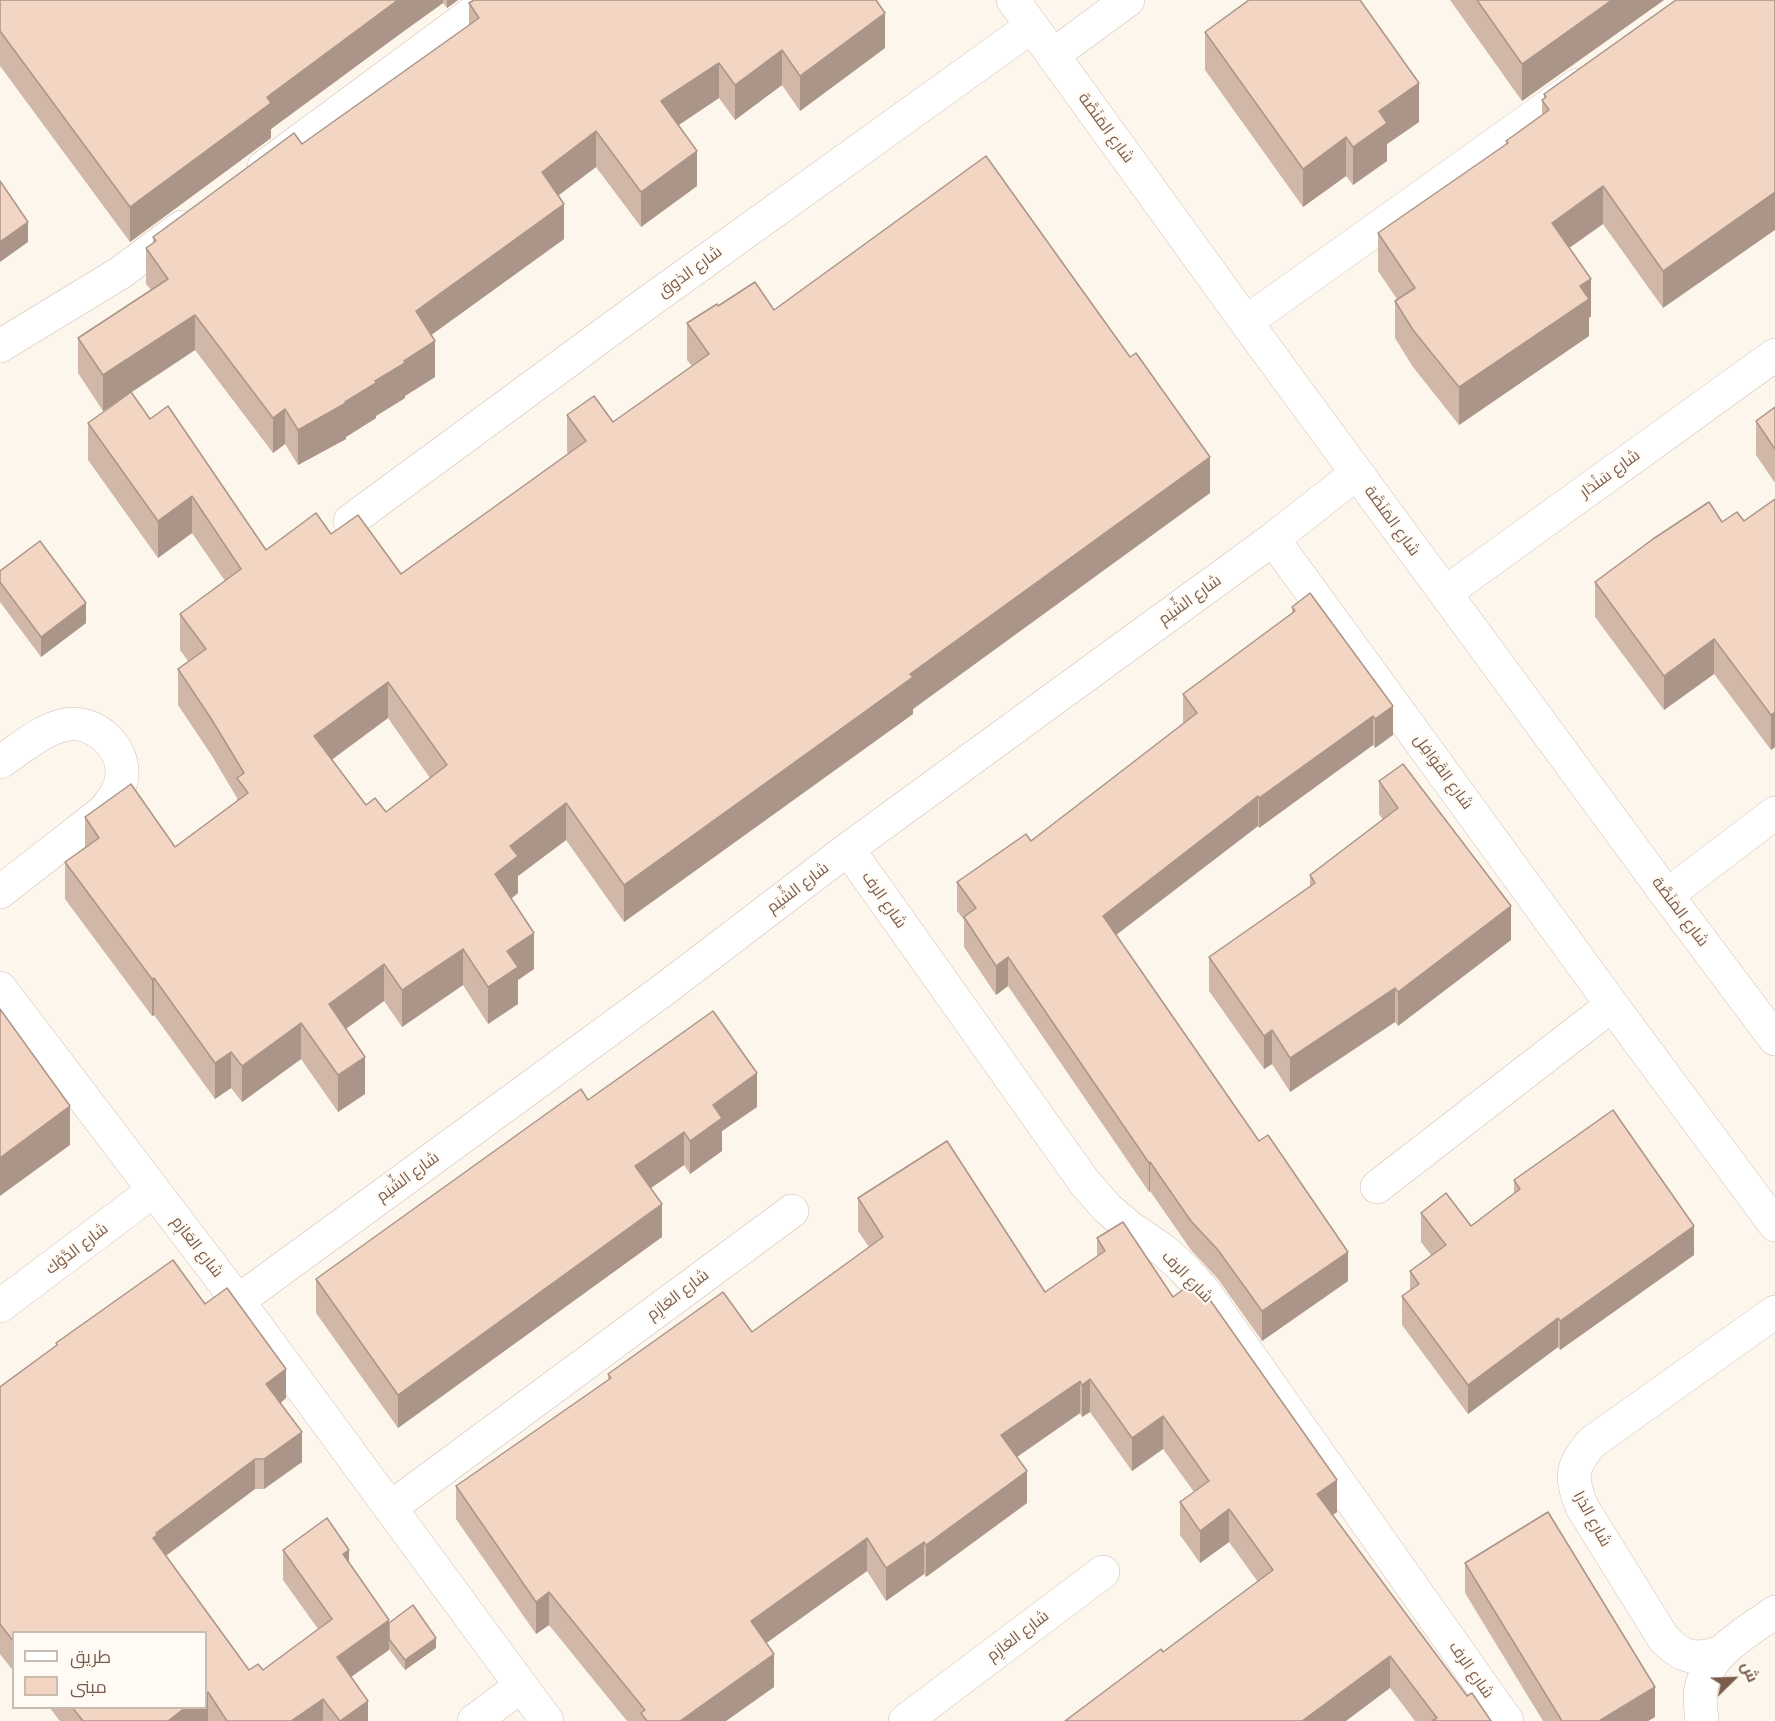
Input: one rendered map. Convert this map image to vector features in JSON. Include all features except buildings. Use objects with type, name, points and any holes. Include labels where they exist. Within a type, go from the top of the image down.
[{"type":"street","points":[[244,182],[490,0]]},
{"type":"street","name":"شارع المَنَصَّة","points":[[1013,0],[1246,322],[1775,1039]]},
{"type":"street","points":[[1053,55],[1128,0]]},
{"type":"street","name":"شارع الذوق","points":[[350,521],[633,313],[1032,26]]},
{"type":"street","points":[[1246,322],[1603,67]]},
{"type":"street","points":[[0,346],[120,273],[206,210]]},
{"type":"street","name":"شارع سَنْدَار","points":[[1445,593],[1775,355]]},
{"type":"street","name":"شارع الشِّيَم","points":[[238,1301],[663,991],[848,849],[1274,539],[1357,472]]},
{"type":"street","name":"شارع القَوَافِل","points":[[1274,539],[1612,1005],[1775,1225]]},
{"type":"street","points":[[0,762],[46,732],[65,724],[87,726],[106,736],[118,754],[122,774],[117,795],[104,812],[0,892]]},
{"type":"street","points":[[1667,895],[1775,813]]},
{"type":"street","name":"شارع الرف","points":[[848,849],[1085,1183],[1107,1208],[1128,1226],[1163,1250],[1203,1290],[1507,1721]]},
{"type":"street","name":"شارع العَازِم","points":[[0,988],[238,1301],[547,1721]]},
{"type":"street","points":[[1377,1187],[1612,1005]]},
{"type":"street","name":"شارع الدَّوْك","points":[[0,1306],[153,1191]]},
{"type":"street","name":"شارع العَازِم","points":[[390,1508],[792,1211]]},
{"type":"street","name":"شارع الذرا","points":[[1775,1312],[1591,1443],[1577,1461],[1573,1485],[1582,1507],[1664,1639],[1676,1650],[1690,1657],[1706,1657],[1720,1652],[1775,1612]]},
{"type":"street","name":"شارع العَازِم","points":[[905,1721],[1103,1572]]},
{"type":"street","name":"شارع الذرا","points":[[1702,1721],[1701,1690],[1705,1676],[1720,1652]]},
{"type":"street","points":[[474,1721],[521,1686]]}]
